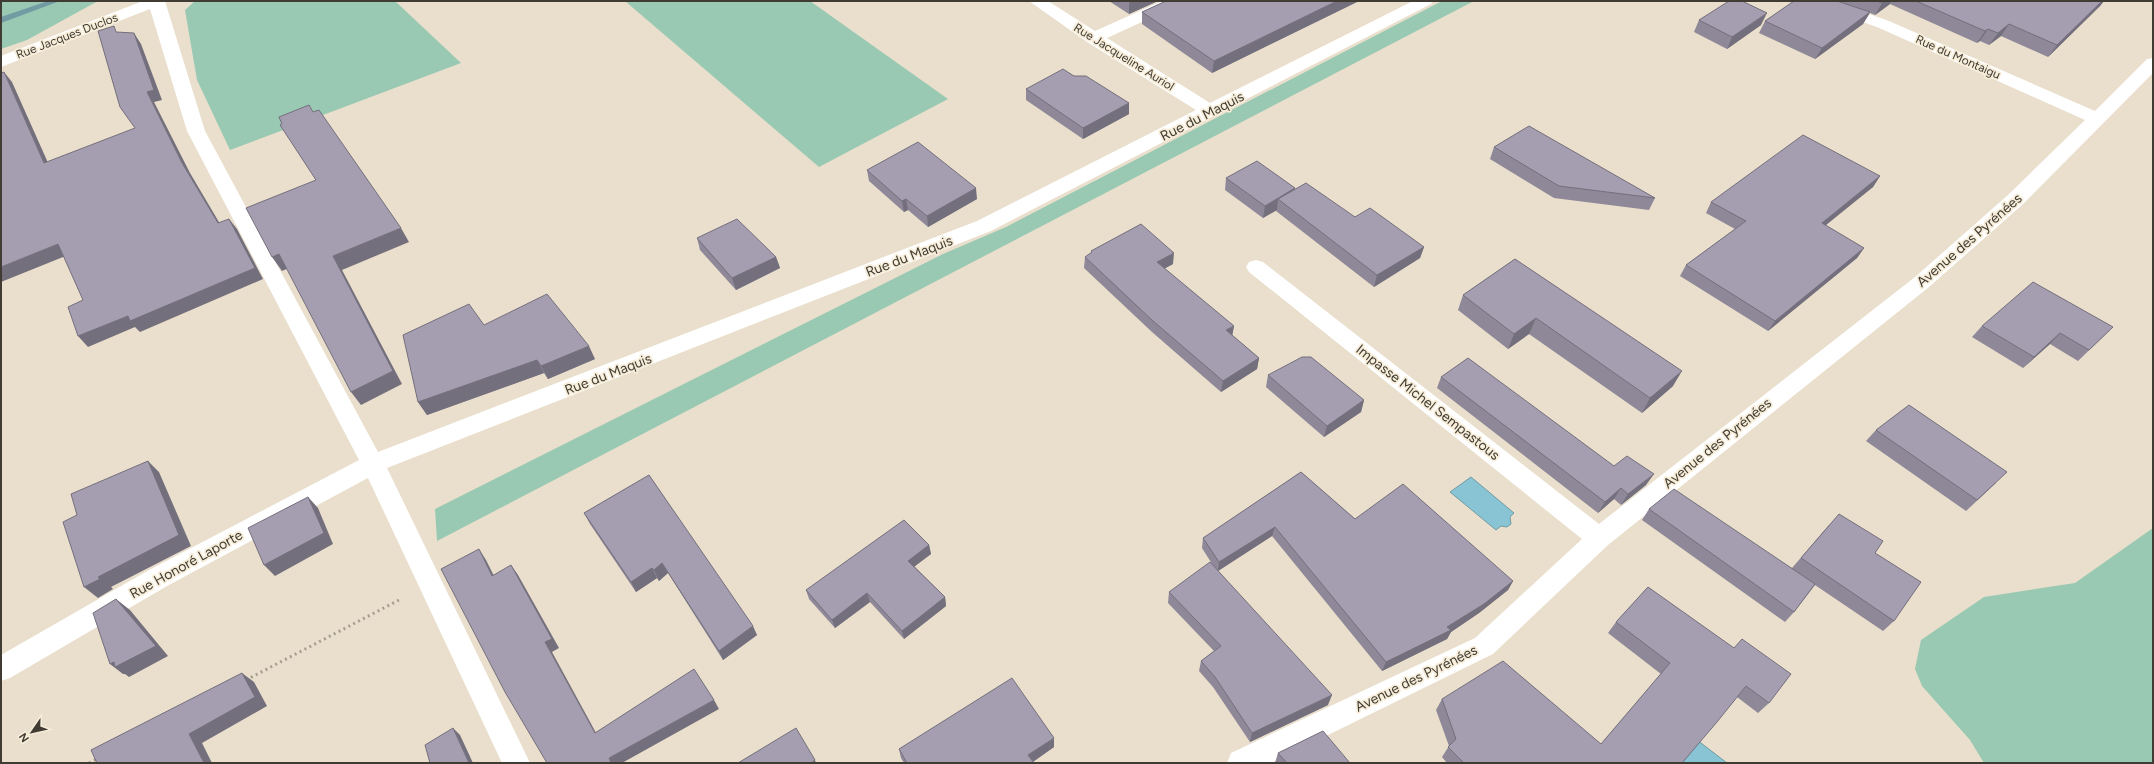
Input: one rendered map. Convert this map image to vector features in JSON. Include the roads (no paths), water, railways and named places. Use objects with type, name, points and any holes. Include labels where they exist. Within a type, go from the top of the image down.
[{"type":"street","points":[[156,1],[196,131],[373,464],[516,763]]},
{"type":"street","name":"Rue Jacques Duclos","points":[[1,62],[156,1]]},
{"type":"street","name":"Rue Jacqueline Auriol","points":[[1036,1],[1211,112]]},
{"type":"street","points":[[1093,38],[1175,1]]},
{"type":"street","name":"Rue du Maquis","points":[[373,464],[984,226],[1211,112],[1425,1]]},
{"type":"street","name":"Rue du Montaigu","points":[[1816,1],[1883,24],[2098,119]]},
{"type":"street","name":"Avenue des Pyrénées","points":[[1241,763],[1484,646],[1599,538],[1922,282],[2015,200],[2153,63]]},
{"type":"street","name":"Impasse Michel Sempastous","points":[[1256,267],[1599,538]]},
{"type":"street","name":"Rue Honoré Laporte","points":[[1,669],[158,578],[373,464]]},
{"type":"water","points":[[1471,477],[1514,513],[1510,517],[1511,524],[1507,527],[1501,526],[1496,530],[1450,492]]},
{"type":"water","points":[[1671,720],[1727,763],[1680,763]]},
{"type":"waterway","points":[[1,20],[56,1]]}]
